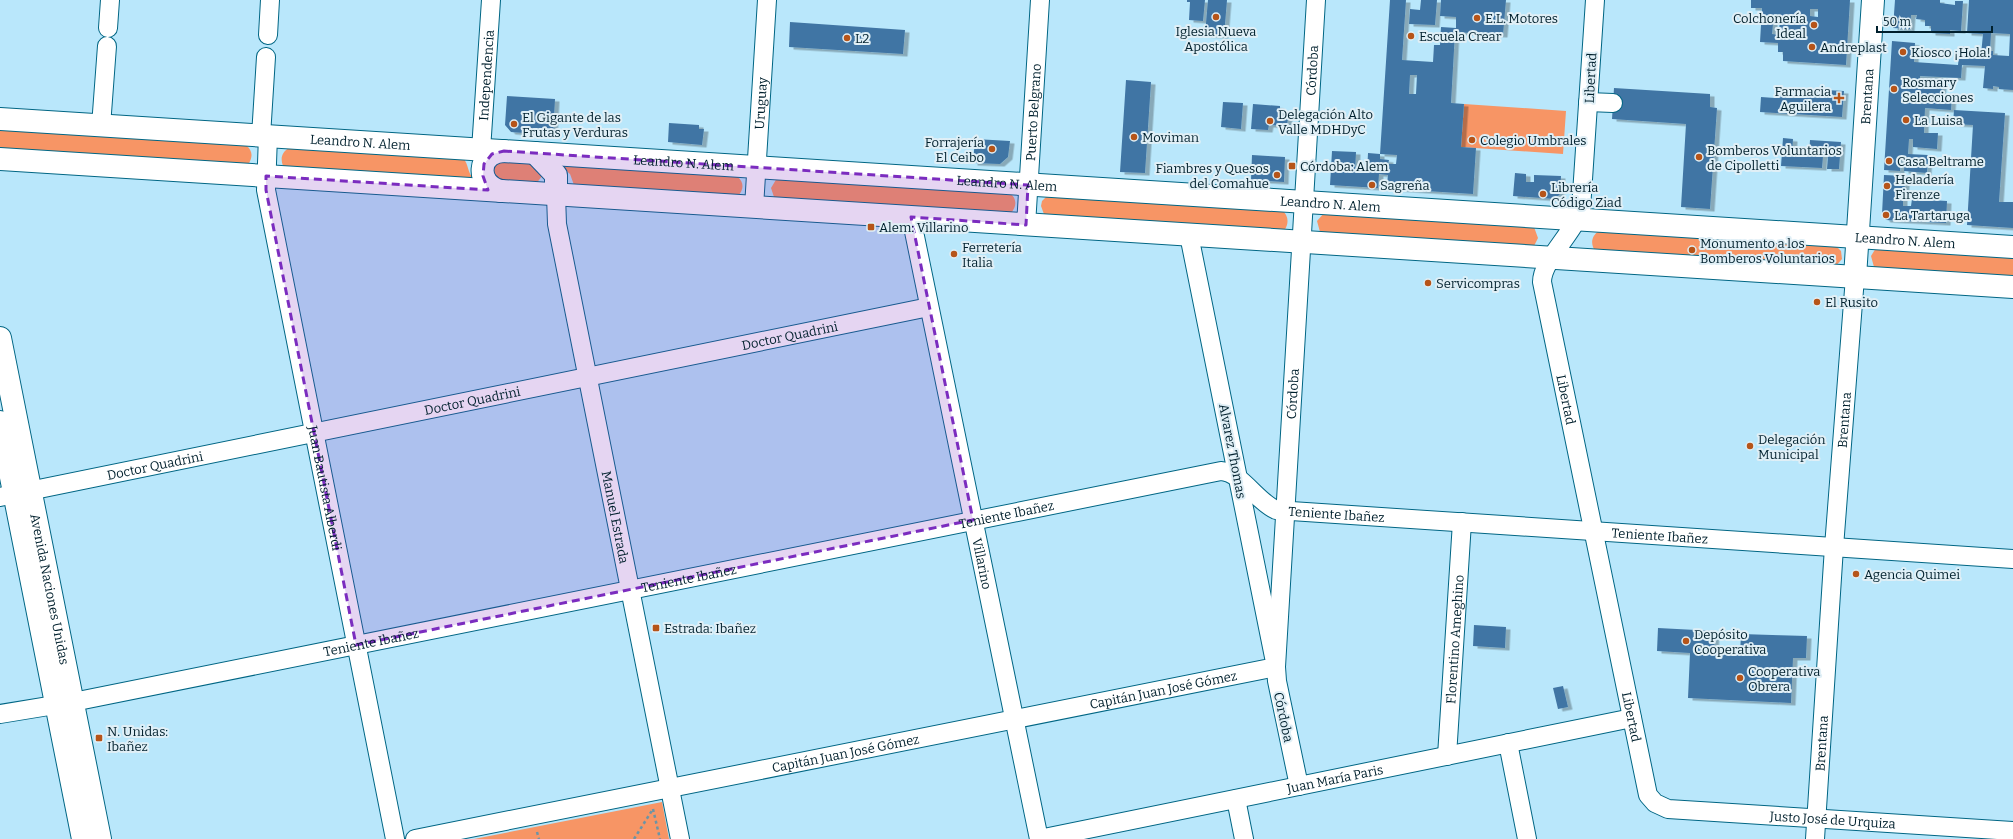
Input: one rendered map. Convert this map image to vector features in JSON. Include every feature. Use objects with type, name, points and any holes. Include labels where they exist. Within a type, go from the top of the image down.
[{"type":"main road","name":"Brentana","points":[[1855,277],[1873,0]]},
{"type":"main road","name":"Leandro N. Alem","points":[[0,119],[2013,247]]},
{"type":"main road","points":[[501,191],[495,190],[487,184],[482,170],[489,156],[504,151]]},
{"type":"main road","points":[[535,153],[556,175],[556,195]]},
{"type":"main road","points":[[0,159],[2013,287]]},
{"type":"main road","name":"Avenida Naciones Unidas","points":[[0,338],[15,494]]},
{"type":"main road","name":"Avenida Naciones Unidas","points":[[0,422],[15,494],[65,704],[100,839]]},
{"type":"main road","name":"Avenida Naciones Unidas","points":[[65,704],[83,839]]},
{"type":"street","points":[[108,28],[110,0]]},
{"type":"street","points":[[268,35],[270,0]]},
{"type":"street","name":"Independencia","points":[[481,150],[490,0]]},
{"type":"street","name":"Uruguay","points":[[754,207],[767,0]]},
{"type":"street","name":"Puerto Belgrano","points":[[1026,225],[1040,0]]},
{"type":"street","name":"Córdoba","points":[[1299,786],[1277,682],[1276,667],[1316,0]]},
{"type":"street","name":"Libertad","points":[[1595,0],[1582,202],[1578,219],[1552,258],[1543,275],[1542,286],[1647,790],[1655,803]]},
{"type":"street","points":[[101,126],[107,46]]},
{"type":"street","name":"Juan Bautista Alberdi","points":[[266,57],[264,136],[266,190],[313,433],[395,839]]},
{"type":"street","points":[[1588,102],[1613,103]]},
{"type":"street","name":"Manuel Estrada","points":[[556,195],[557,224],[680,839]]},
{"type":"street","name":"Villarino","points":[[911,217],[1039,839]]},
{"type":"street","name":"Alvarez Thomas","points":[[1189,235],[1276,667]]},
{"type":"street","name":"Brentana","points":[[1815,839],[1834,547],[1855,277]]},
{"type":"street","name":"Doctor Quadrini","points":[[15,494],[929,307]]},
{"type":"street","name":"Teniente Ibañez","points":[[0,714],[65,704],[1216,471],[1230,472],[1269,506],[1276,510],[2013,559]]},
{"type":"street","name":"Florentino Ameghino","points":[[1447,756],[1462,522]]},
{"type":"street","name":"Capitán Juan José Gómez","points":[[415,839],[1276,667]]},
{"type":"street","name":"Juan María Paris","points":[[1039,839],[1632,718]]},
{"type":"street","points":[[1508,743],[1527,839]]},
{"type":"street","points":[[1236,799],[1244,839]]},
{"type":"street","name":"Justo José de Urquiza","points":[[1655,803],[1668,809],[2013,831]]},
{"type":"path","points":[[646,810],[654,809]]},
{"type":"path","points":[[634,839],[654,809]]},
{"type":"path","points":[[654,809],[660,839]]},
{"type":"path","points":[[530,834],[545,831]]},
{"type":"path","points":[[537,832],[539,839]]},
{"type":"highlighted area","points":[[504,151],[1028,185],[1026,225],[911,217],[973,520],[356,645],[266,190],[266,176],[488,190],[483,176],[484,164],[492,154]]},
{"type":"shaded area","points":[[1464,104],[1566,111],[1563,154],[1461,147]]},
{"type":"shaded area","points":[[0,130],[246,145],[251,152],[251,159],[248,165],[0,150]]},
{"type":"shaded area","points":[[289,148],[463,158],[470,174],[474,179],[283,166],[282,156]]},
{"type":"shaded area","points":[[499,161],[531,161],[542,176],[536,184],[504,184],[493,176],[494,165]]},
{"type":"shaded area","points":[[560,165],[738,177],[742,184],[742,188],[738,196],[574,185],[570,174]]},
{"type":"shaded area","points":[[777,178],[1010,193],[1015,200],[1015,205],[1011,213],[774,197],[771,188]]},
{"type":"shaded area","points":[[1048,195],[1282,210],[1287,217],[1287,226],[1284,231],[1045,217],[1041,206],[1042,201]]},
{"type":"shaded area","points":[[1325,212],[1534,227],[1538,238],[1534,246],[1320,232],[1317,221]]},
{"type":"shaded area","points":[[1599,231],[1837,247],[1841,251],[1842,259],[1834,268],[1596,252],[1592,241],[1594,235]]},
{"type":"shaded area","points":[[1876,248],[2013,255],[2013,280],[1874,267],[1871,256]]},
{"type":"shaded area","points":[[662,802],[669,839],[474,839]]},
{"type":"building","points":[[1187,0],[1205,0],[1203,21],[1189,20],[1190,2],[1187,2]]},
{"type":"building","name":"Iglesia Nueva Apostólica","points":[[1208,0],[1227,0],[1224,36],[1205,35]]},
{"type":"building","name":"Colegio Umbrales","points":[[1390,0],[1406,0],[1402,60],[1433,62],[1434,45],[1440,45],[1441,27],[1456,28],[1456,17],[1440,16],[1441,0],[1506,0],[1503,35],[1455,32],[1451,103],[1464,104],[1461,147],[1476,148],[1473,194],[1395,189],[1395,185],[1387,184],[1388,175],[1379,174],[1378,188],[1330,185],[1332,151],[1356,152],[1355,172],[1367,173],[1368,153],[1380,154]],"holes":[[[1410,75],[1417,75],[1416,94],[1409,94]],[[1380,154],[1397,155],[1396,164],[1388,164],[1389,160],[1380,159]]]},
{"type":"building","points":[[1421,0],[1437,0],[1435,25],[1409,24],[1410,9],[1420,10]]},
{"type":"building","points":[[1751,0],[1850,0],[1846,65],[1783,61],[1783,52],[1778,52],[1778,43],[1760,42],[1762,8],[1751,8]],"holes":[[[1810,9],[1818,9],[1818,17],[1810,16]],[[1774,14],[1780,15],[1779,35],[1772,34]]]},
{"type":"building","points":[[1895,0],[1940,0],[1940,3],[1955,5],[1955,1],[1963,1],[1961,31],[1950,30],[1950,34],[1931,33],[1931,26],[1925,26],[1925,20],[1916,19],[1917,15],[1911,15],[1910,29],[1893,28]]},
{"type":"building","points":[[1969,0],[2013,0],[2013,90],[1999,89],[1999,87],[1993,86],[1993,89],[1983,88],[1985,66],[1962,65],[1961,78],[1920,76],[1920,80],[1913,80],[1913,84],[1942,86],[1941,95],[1952,96],[1951,110],[1925,108],[1924,133],[1938,133],[1937,149],[1913,147],[1913,139],[1909,139],[1908,154],[1928,155],[1927,173],[1904,171],[1905,158],[1901,157],[1900,171],[1884,170],[1892,41],[1915,43],[1914,62],[1958,65],[1960,46],[1966,47],[1966,54],[1981,55],[1983,34],[1967,33]],"holes":[[[1991,33],[2010,34],[2009,56],[1993,55],[1993,51],[1990,51]]]},
{"type":"building","name":"L2","points":[[790,22],[905,30],[903,54],[789,47]]},
{"type":"building","name":"Moviman","points":[[1126,80],[1151,82],[1145,173],[1120,172]]},
{"type":"building","points":[[1614,88],[1710,94],[1710,107],[1717,108],[1710,209],[1681,207],[1686,124],[1612,119]]},
{"type":"building","points":[[1808,89],[1844,91],[1842,117],[1760,112],[1761,97],[1775,98],[1775,95],[1807,96]]},
{"type":"building","points":[[507,96],[555,99],[553,135],[511,132],[505,125]]},
{"type":"building","points":[[1223,102],[1243,103],[1241,129],[1221,127]]},
{"type":"building","name":"Delegación Alto Valle MDHDyC","points":[[1253,104],[1280,106],[1280,116],[1288,117],[1287,126],[1269,125],[1268,130],[1251,129]]},
{"type":"building","points":[[1954,110],[2005,113],[1999,202],[2013,202],[2013,228],[1967,225],[1973,125],[1953,124]]},
{"type":"building","points":[[669,123],[699,125],[699,129],[704,129],[702,145],[668,142]]},
{"type":"building","points":[[1783,138],[1793,139],[1792,154],[1809,155],[1810,140],[1841,142],[1839,169],[1827,169],[1828,156],[1823,156],[1822,168],[1781,166]]},
{"type":"building","name":"Forrajería El Ceibo","points":[[975,139],[1010,141],[1008,157],[1000,164],[973,163]]},
{"type":"building","points":[[1252,155],[1285,157],[1284,182],[1251,180]]},
{"type":"building","points":[[1515,173],[1526,174],[1526,182],[1534,182],[1534,175],[1561,176],[1560,194],[1555,199],[1513,196]]},
{"type":"building","points":[[1884,175],[1906,176],[1904,193],[1900,193],[1900,198],[1903,198],[1903,206],[1911,206],[1912,199],[1947,201],[1946,223],[1886,220],[1882,214]]},
{"type":"building","points":[[1474,625],[1506,627],[1505,648],[1473,646]]},
{"type":"building","name":"Cooperativa Obrera","points":[[1658,628],[1715,631],[1714,654],[1740,655],[1741,634],[1807,636],[1806,658],[1793,658],[1791,703],[1688,698],[1690,653],[1657,651]]},
{"type":"building","points":[[1563,686],[1568,707],[1558,709],[1553,688]]},
{"type":"place","name":"Iglesia Nueva Apostólica","points":[[1216,17]]},
{"type":"place","name":"E.L. Motores","points":[[1477,18]]},
{"type":"place","name":"Colchonería Ideal","points":[[1814,25]]},
{"type":"place","name":"Escuela Crear","points":[[1411,36]]},
{"type":"place","name":"L2","points":[[847,38]]},
{"type":"place","name":"Andreplast","points":[[1812,47]]},
{"type":"place","name":"Kiosco ¡Hola!","points":[[1903,52]]},
{"type":"place","name":"Rosmary Selecciones","points":[[1894,89]]},
{"type":"place","name":"Farmacia Aguilera","points":[[1839,98]]},
{"type":"place","name":"La Luisa","points":[[1906,120]]},
{"type":"place","name":"Delegación Alto Valle MDHDyC","points":[[1270,121]]},
{"type":"place","name":"El Gigante de las Frutas y Verduras","points":[[514,124]]},
{"type":"place","name":"Moviman","points":[[1134,137]]},
{"type":"place","name":"Colegio Umbrales","points":[[1472,140]]},
{"type":"place","name":"Forrajería El Ceibo","points":[[992,149]]},
{"type":"place","name":"Bomberos Voluntarios de Cipolletti","points":[[1699,157]]},
{"type":"place","name":"Casa Beltrame","points":[[1889,161]]},
{"type":"place","name":"Córdoba: Alem","points":[[1292,166]]},
{"type":"place","name":"Fiambres y Quesos del Comahue","points":[[1277,175]]},
{"type":"place","name":"Sagreña","points":[[1372,185]]},
{"type":"place","name":"Heladería Firenze","points":[[1887,186]]},
{"type":"place","name":"Librería Código Ziad","points":[[1543,194]]},
{"type":"place","name":"La Tartaruga","points":[[1886,215]]},
{"type":"place","name":"Alem: Villarino","points":[[871,227]]},
{"type":"place","name":"Monumento a los Bomberos Voluntarios","points":[[1692,250]]},
{"type":"place","name":"Ferretería Italia","points":[[954,254]]},
{"type":"place","name":"Servicompras","points":[[1428,283]]},
{"type":"place","name":"El Rusito","points":[[1817,302]]},
{"type":"place","name":"Delegación Municipal","points":[[1750,446]]},
{"type":"place","name":"Agencia Quimei","points":[[1856,574]]},
{"type":"place","name":"Estrada: Ibañez","points":[[656,628]]},
{"type":"place","name":"Depósito Cooperativa","points":[[1686,641]]},
{"type":"place","name":"Cooperativa Obrera","points":[[1740,678]]},
{"type":"place","name":"N. Unidas: Ibañez","points":[[99,738]]}]
